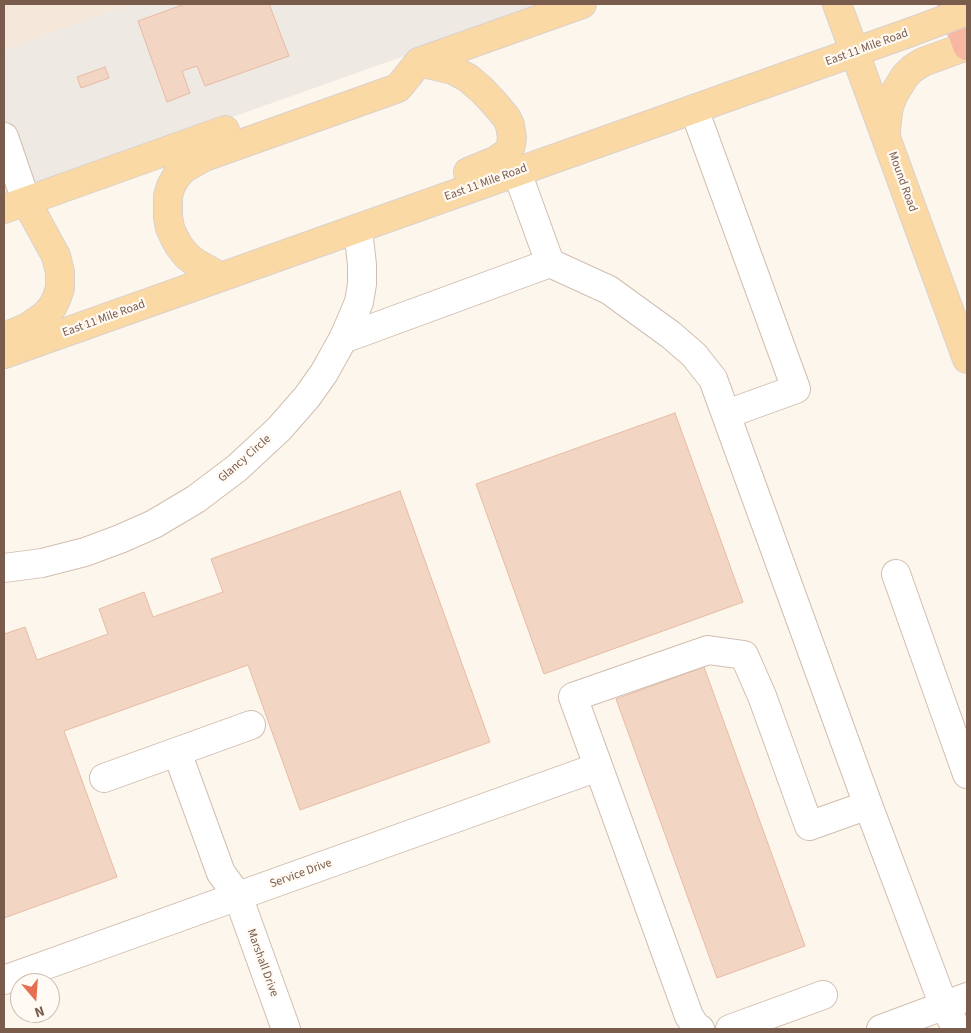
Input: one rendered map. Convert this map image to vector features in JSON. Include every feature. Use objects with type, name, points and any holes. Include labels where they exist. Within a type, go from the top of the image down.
[{"type":"highway","points":[[952,4],[967,46]]},
{"type":"main road","name":"Mound Road","points":[[837,4],[967,360]]},
{"type":"main road","points":[[4,337],[28,327],[45,315],[53,306],[60,288],[60,272],[56,256],[15,205],[419,62],[566,6]]},
{"type":"main road","name":"East 11 Mile Road","points":[[4,354],[694,110],[967,11]]},
{"type":"main road","points":[[886,137],[889,106],[905,76],[923,62],[967,46]]},
{"type":"main road","points":[[403,213],[456,178],[501,157],[508,152],[512,138],[510,125],[506,117],[489,97],[468,78],[453,70],[419,62]]},
{"type":"main road","points":[[221,277],[187,256],[174,238],[170,228],[168,196],[176,177],[183,169],[204,158],[398,88],[419,62]]},
{"type":"street","points":[[694,110],[796,389],[727,414]]},
{"type":"street","points":[[4,137],[15,205]]},
{"type":"street","points":[[517,172],[550,263]]},
{"type":"street","name":"Glancy Circle","points":[[4,568],[42,563],[103,546],[154,524],[196,499],[237,468],[279,429],[324,373],[344,339],[359,302],[362,284],[362,265],[358,229]]},
{"type":"street","points":[[344,339],[550,263],[609,290],[671,335],[694,355],[713,378],[868,805],[956,1011],[881,1029]]},
{"type":"street","points":[[896,574],[967,774]]},
{"type":"street","points":[[700,1029],[696,1027],[689,1016],[574,696],[708,650],[744,655],[762,696],[809,826],[868,805]]},
{"type":"street","points":[[104,778],[252,725]]},
{"type":"street","name":"Marshall Drive","points":[[177,752],[221,873],[238,896],[286,1029]]},
{"type":"street","name":"Service Drive","points":[[4,980],[598,767]]},
{"type":"street","points":[[730,1029],[783,1020],[823,995]]},
{"type":"shaded area","points":[[4,4],[132,4],[4,50]]},
{"type":"shaded area","points":[[132,4],[551,4],[4,198],[4,50]]},
{"type":"building","points":[[185,4],[269,4],[289,56],[205,86],[197,66],[182,71],[190,93],[167,102],[138,21]]},
{"type":"building","points":[[105,67],[109,78],[81,88],[77,77]]},
{"type":"building","points":[[675,413],[743,602],[544,674],[476,484]]},
{"type":"building","points":[[400,491],[490,742],[300,810],[248,665],[64,731],[117,877],[4,918],[4,634],[25,627],[37,660],[108,634],[99,609],[144,592],[153,617],[223,592],[211,559]]},
{"type":"building","points":[[704,667],[805,946],[717,978],[616,699]]}]
